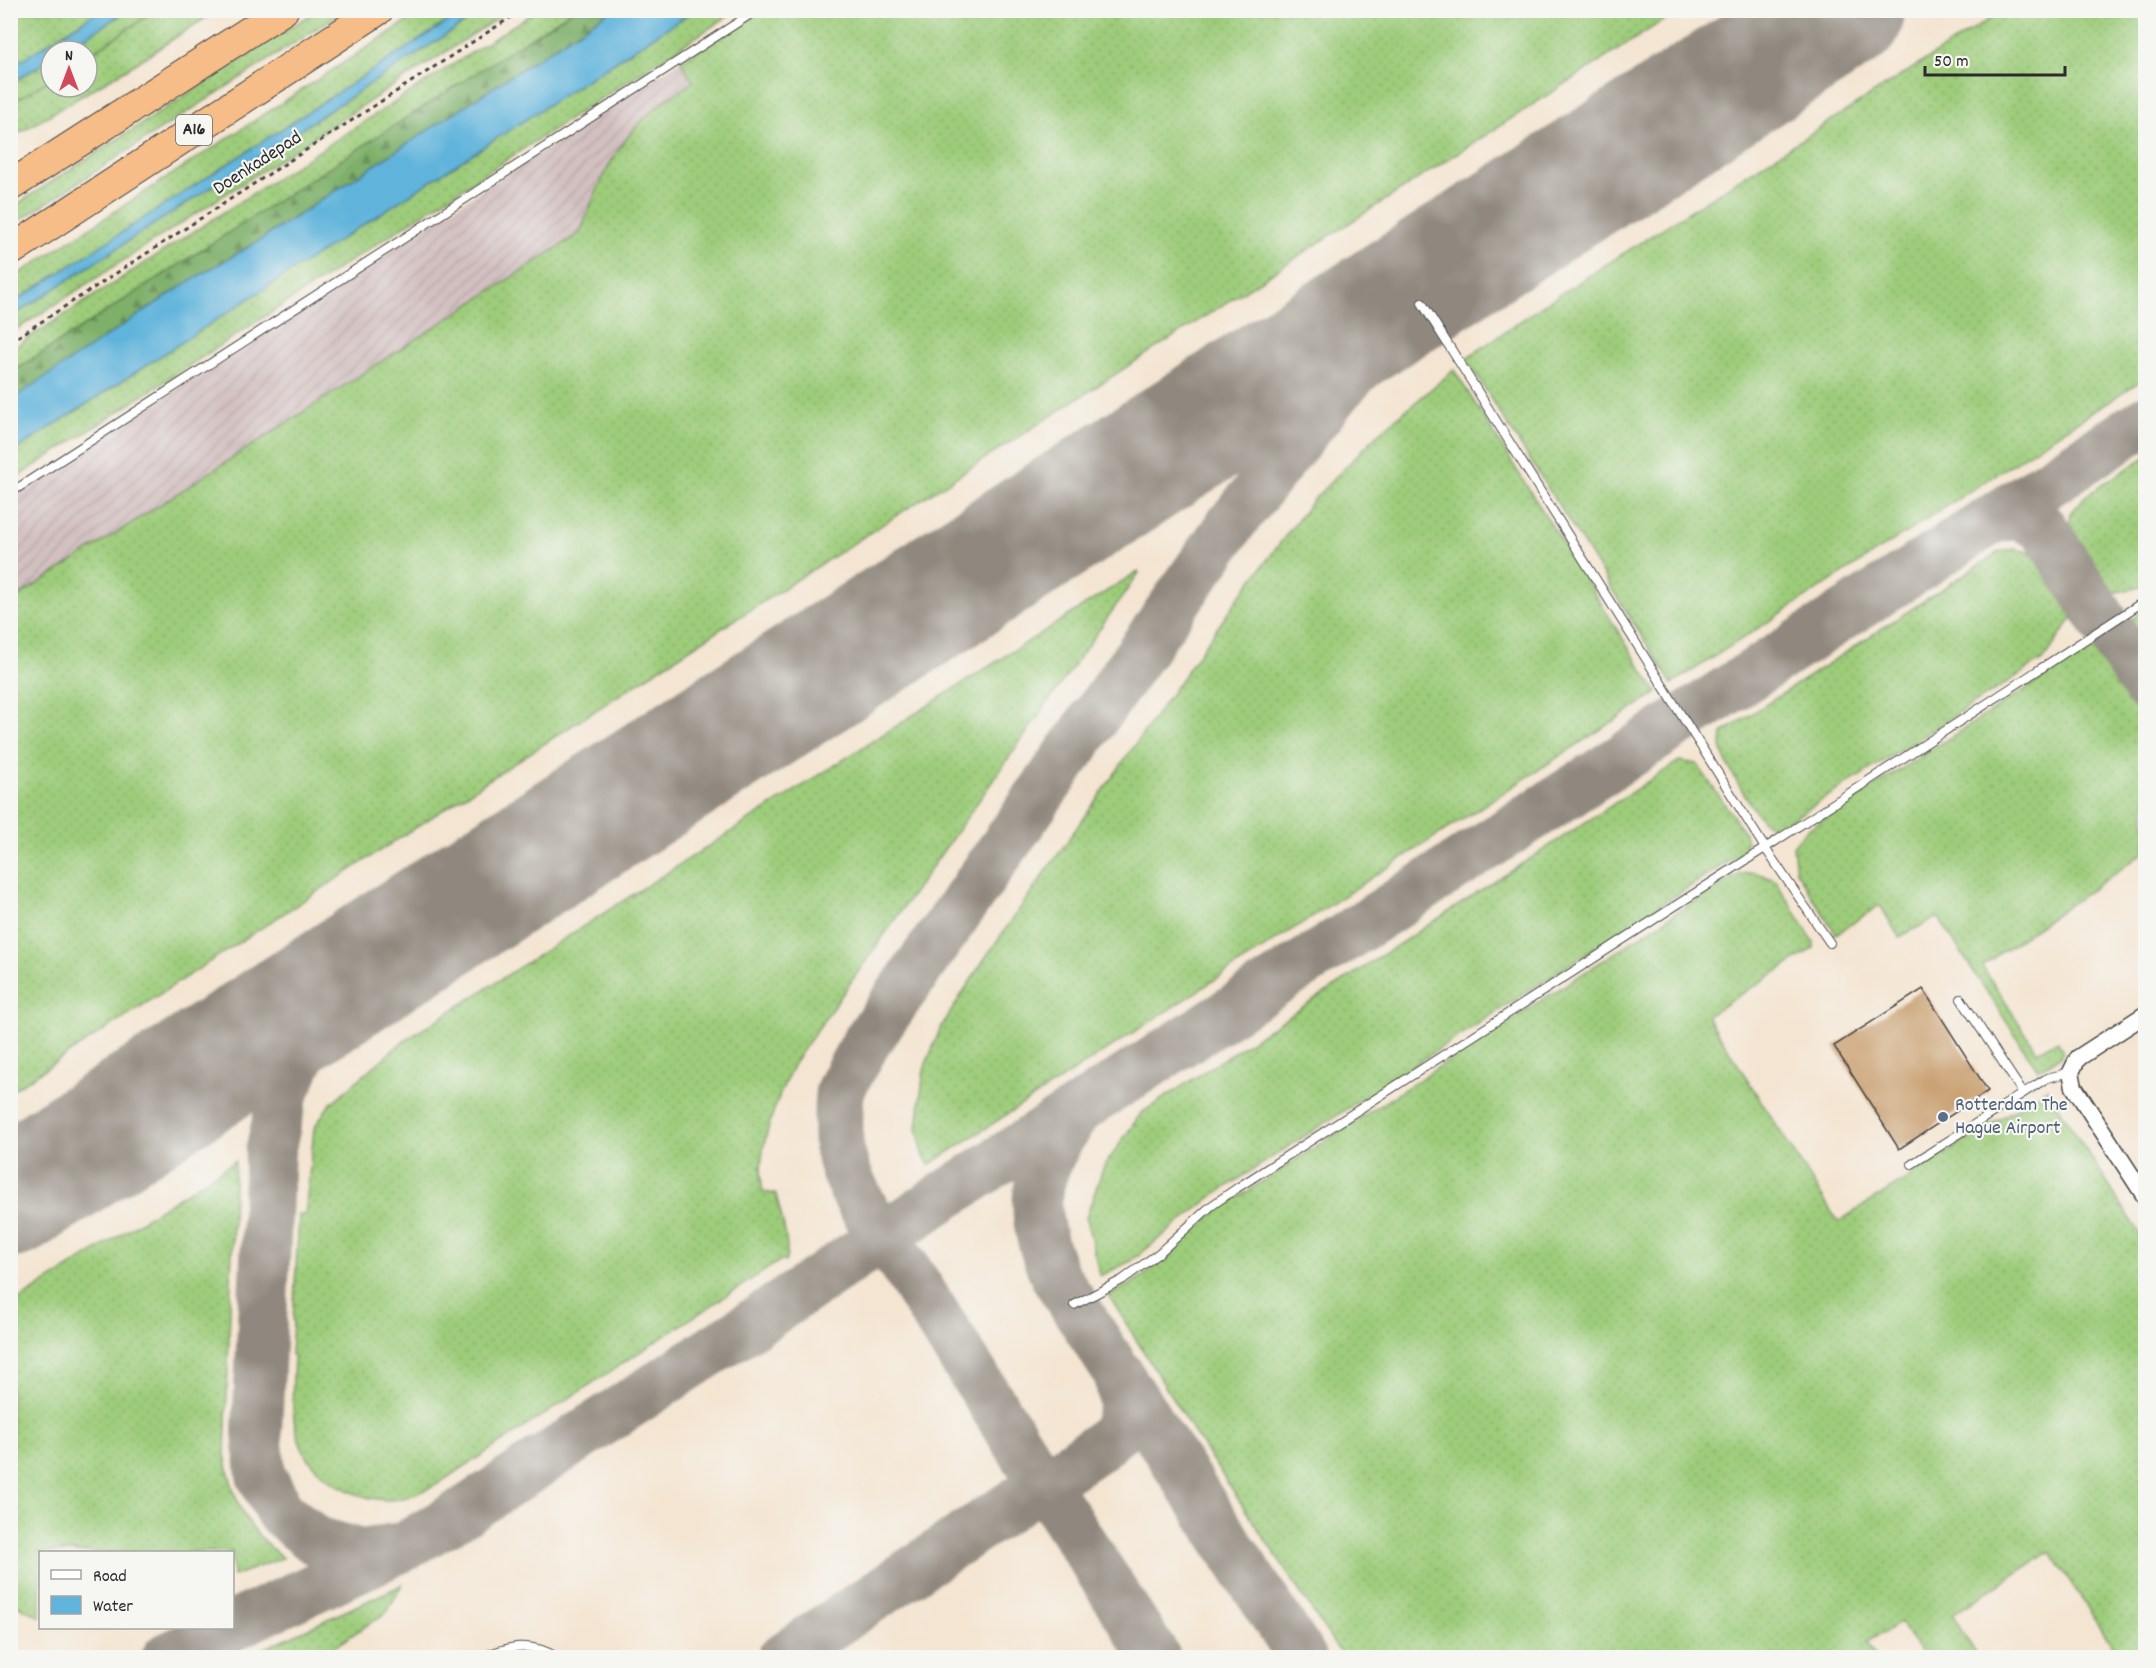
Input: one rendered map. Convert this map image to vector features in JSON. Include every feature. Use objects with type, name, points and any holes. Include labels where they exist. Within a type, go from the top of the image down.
[{"type":"highway","points":[[10,186],[283,10]]},
{"type":"highway","name":"A16","points":[[10,251],[378,10]]},
{"type":"highway","points":[[10,163],[109,121]]},
{"type":"street","points":[[2145,1014],[2078,1058],[2071,1072],[2074,1087],[2145,1198]]},
{"type":"lane","points":[[10,493],[757,10]]},
{"type":"lane","points":[[1422,303],[1765,849],[1830,944]]},
{"type":"lane","points":[[1074,1305],[1122,1280],[1160,1253],[1211,1206],[1237,1188],[1765,849],[2145,600]]},
{"type":"lane","points":[[1961,999],[2023,1093]]},
{"type":"lane","points":[[1912,1164],[2047,1078],[2071,1072]]},
{"type":"lane","points":[[480,1658],[512,1647],[529,1645],[548,1651],[559,1658]]},
{"type":"path","name":"Doenkadepad","points":[[10,342],[522,10]]},
{"type":"shaded area","points":[[681,61],[693,82],[652,111],[599,182],[580,233],[11,601],[11,495]]},
{"type":"green space","points":[[11,11],[100,11],[56,39],[39,39],[39,49],[11,67]]},
{"type":"green space","points":[[127,11],[155,11],[99,48],[99,39],[82,39]]},
{"type":"green space","points":[[155,11],[216,11],[99,85],[99,48]]},
{"type":"green space","points":[[316,11],[344,11],[11,226],[11,208]]},
{"type":"green space","points":[[423,11],[464,11],[11,304],[11,279]]},
{"type":"green space","points":[[483,11],[509,11],[11,333],[11,317]]},
{"type":"green space","points":[[536,11],[572,11],[11,373],[10,350]]},
{"type":"green space","points":[[572,11],[610,11],[257,242],[193,279],[11,400],[11,373]]},
{"type":"green space","points":[[693,11],[736,11],[11,481],[11,453]]},
{"type":"green space","points":[[760,11],[1678,11],[699,643],[11,1091],[11,601],[580,233],[600,183],[627,138],[657,107],[693,82],[681,61]]},
{"type":"green space","points":[[2002,11],[2145,11],[2145,378],[1672,684],[1466,359],[1546,303]]},
{"type":"green space","points":[[39,66],[39,86],[11,101],[11,83]]},
{"type":"green space","points":[[39,86],[39,99],[76,99],[11,138],[11,101]]},
{"type":"green space","points":[[1454,370],[1657,693],[929,1165],[923,1154],[917,1128],[924,1069],[941,1027],[983,961],[1239,597],[1312,501],[1380,432]]},
{"type":"green space","points":[[2145,457],[2145,586],[2104,595],[2077,550],[2069,525],[2071,513],[2085,496]]},
{"type":"green space","points":[[2014,549],[2036,556],[2045,563],[2078,610],[2044,659],[1781,826],[1769,825],[1763,821],[1740,787],[1724,757],[1721,743],[1724,732],[1997,553]]},
{"type":"green space","points":[[1138,571],[1139,573],[796,1060],[769,1124],[761,1176],[763,1192],[776,1194],[787,1247],[785,1262],[781,1260],[425,1490],[394,1500],[374,1498],[345,1489],[320,1471],[302,1448],[297,1434],[293,1405],[294,1356],[291,1355],[299,1215],[305,1215],[314,1128],[329,1105],[401,1043]]},
{"type":"green space","points":[[2145,610],[2145,658],[2123,625]]},
{"type":"green space","points":[[2100,641],[2145,712],[2145,852],[1982,966],[2037,1051],[2058,1041],[2063,1052],[2060,1057],[2038,1070],[1938,917],[1899,937],[1880,905],[1836,934],[1796,871],[1793,846],[1805,831]]},
{"type":"green space","points":[[1679,761],[1697,764],[1744,832],[1747,841],[1743,852],[1217,1193],[1131,1261],[1100,1276],[1086,1218],[1103,1168],[1141,1113]]},
{"type":"green space","points":[[1754,872],[1775,880],[1814,942],[1814,948],[1707,1016],[1838,1222],[2047,1089],[2145,1242],[2145,1657],[2120,1657],[2050,1551],[1952,1615],[1978,1657],[1924,1657],[1900,1622],[1867,1642],[1876,1657],[1343,1657],[1189,1425],[1109,1296],[1155,1267],[1212,1214],[1724,882],[1741,874]]},
{"type":"green space","points":[[235,1161],[225,1454],[232,1486],[243,1512],[259,1536],[283,1558],[234,1576],[234,1551],[39,1551],[39,1616],[11,1602],[11,1305]]},
{"type":"green space","points":[[402,1585],[387,1612],[319,1657],[246,1657]]},
{"type":"water","points":[[100,10],[127,11],[82,39],[55,39]]},
{"type":"water","points":[[464,11],[483,11],[11,317],[11,304]]},
{"type":"water","points":[[610,11],[693,11],[11,453],[11,400],[193,279],[257,242]]},
{"type":"water","points":[[39,49],[39,66],[11,83],[11,67]]},
{"type":"building","points":[[1923,989],[1988,1091],[1899,1149],[1834,1046]]},
{"type":"taxiway","points":[[1156,1658],[907,1270],[861,1203],[844,1166],[839,1146],[840,1092],[865,1044],[1230,525],[1338,390],[1457,266],[1518,221]]},
{"type":"taxiway","points":[[234,1625],[407,1545],[465,1511],[771,1312],[932,1204],[2146,420]]},
{"type":"taxiway","points":[[1993,519],[2020,516],[2044,529],[2146,687]]},
{"type":"taxiway","points":[[394,1548],[363,1554],[316,1541],[280,1512],[261,1475],[257,1432],[270,1152],[283,1094],[307,1043],[348,990],[408,939]]},
{"type":"taxiway","points":[[1074,1116],[1050,1156],[1042,1174],[1038,1193],[1037,1211],[1040,1231],[1055,1276],[1302,1658]]},
{"type":"taxiway","points":[[782,1658],[1100,1446],[1117,1431],[1124,1407],[1119,1374]]},
{"type":"taxiway","points":[[166,1658],[228,1629]]},
{"type":"runway","points":[[10,1196],[1843,10]]},
{"type":"place","name":"Rotterdam The Hague Airport","points":[[1943,1117]]}]
